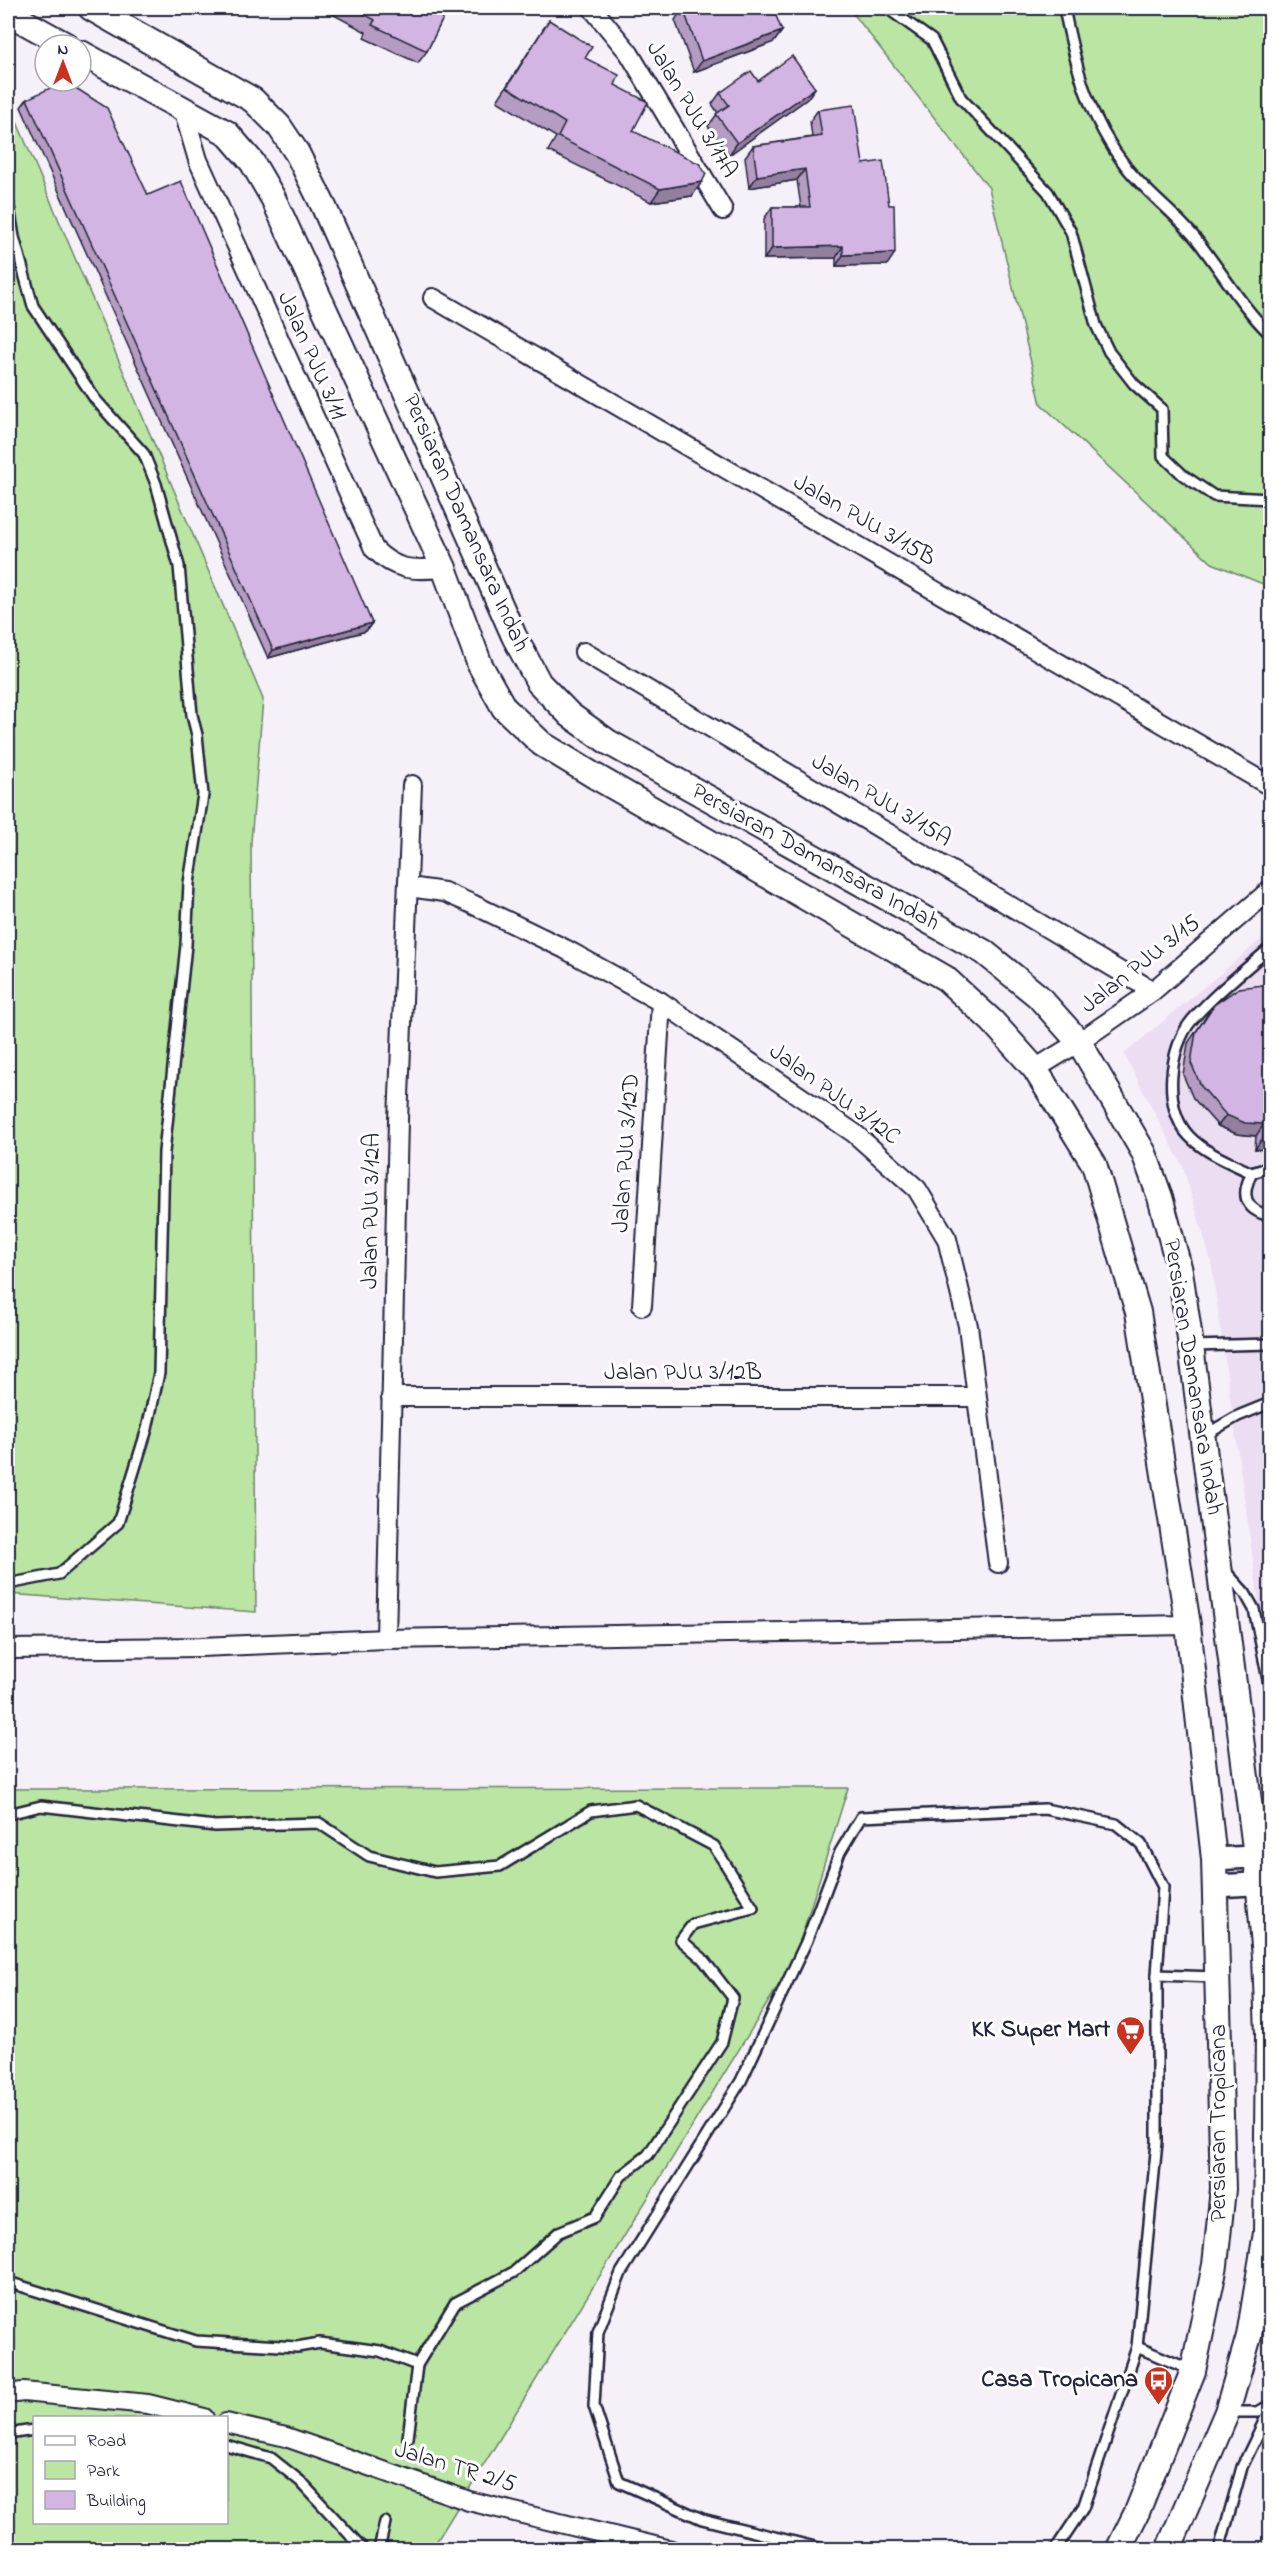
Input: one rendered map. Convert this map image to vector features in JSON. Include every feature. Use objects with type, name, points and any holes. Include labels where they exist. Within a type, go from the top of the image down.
[{"type":"main road","name":"Persiaran Damansara Indah","points":[[91,8],[253,100],[279,126],[297,153],[324,207],[514,636],[539,682],[570,715],[608,742],[984,952],[1038,996],[1079,1042],[1144,1153],[1156,1186],[1180,1271],[1263,1856]]},
{"type":"main road","points":[[8,13],[44,33]]},
{"type":"main road","name":"Persiaran Damansara Indah","points":[[93,60],[227,133],[252,162],[273,198],[444,568],[480,664],[504,708],[542,744],[945,978],[992,1021],[1035,1069],[1094,1164],[1138,1312],[1188,1625],[1214,1859]]},
{"type":"main road","name":"Persiaran Tropicana","points":[[1168,2550],[1227,2412],[1249,2336],[1266,2233],[1269,2035],[1268,1949],[1263,1856]]},
{"type":"main road","name":"Persiaran Tropicana","points":[[1118,2550],[1137,2512],[1193,2371],[1215,2265],[1223,2189],[1214,1859]]},
{"type":"street","name":"Jalan PJU 3/17A","points":[[592,8],[629,53],[723,210]]},
{"type":"street","name":"Jalan PJU 3/11","points":[[183,109],[198,160],[374,549],[388,564],[405,569],[444,568]]},
{"type":"street","name":"Jalan PJU 3/15B","points":[[433,298],[1270,786]]},
{"type":"street","name":"Jalan PJU 3/15A","points":[[584,652],[1152,991]]},
{"type":"street","name":"Jalan PJU 3/12A","points":[[386,1639],[398,1120],[412,785]]},
{"type":"street","name":"Jalan PJU 3/12C","points":[[409,887],[444,892],[472,904],[565,949],[661,1002],[854,1133],[917,1189],[947,1239],[968,1326],[998,1563]]},
{"type":"street","name":"Jalan PJU 3/15","points":[[1035,1069],[1079,1042],[1152,991],[1270,890]]},
{"type":"street","name":"Jalan PJU 3/12D","points":[[642,1306],[661,1002]]},
{"type":"street","name":"Jalan PJU 3/12B","points":[[391,1397],[976,1397]]},
{"type":"street","points":[[8,1649],[201,1647],[386,1639],[1188,1625]]},
{"type":"street","points":[[1214,1859],[1263,1856]]},
{"type":"street","points":[[1216,1886],[1265,1884]]},
{"type":"street","points":[[8,2394],[23,2392],[148,2404],[196,2416]]},
{"type":"street","name":"Jalan TR 2/5","points":[[228,2423],[286,2437],[469,2501],[671,2550]]},
{"type":"lane","points":[[887,8],[932,40],[961,98],[1048,192],[1071,232],[1096,326],[1109,352],[1134,384],[1162,409],[1163,456],[1183,475],[1214,496],[1270,499]]},
{"type":"lane","points":[[1064,8],[1075,62],[1087,103],[1127,168],[1202,246],[1234,292],[1270,334]]},
{"type":"lane","points":[[8,201],[14,237],[33,306],[95,399],[144,454],[156,484],[179,566],[192,715],[197,735],[203,795],[189,883],[186,945],[164,1152],[159,1373],[147,1429],[118,1523],[59,1574],[8,1584]]},
{"type":"lane","points":[[1252,1173],[1216,1156],[1189,1136],[1179,1121],[1171,1071],[1177,1046],[1191,1021],[1270,948]]},
{"type":"lane","points":[[1270,1167],[1252,1173],[1245,1186],[1247,1202],[1257,1213],[1270,1216]]},
{"type":"lane","points":[[1191,1346],[1270,1344]]},
{"type":"lane","points":[[1204,1435],[1238,1416],[1270,1403]]},
{"type":"lane","points":[[1221,1565],[1245,1593],[1254,1610],[1270,1690]]},
{"type":"lane","points":[[8,1814],[41,1806],[215,1826],[319,1823],[369,1856],[435,1872],[500,1866],[591,1811],[636,1805],[714,1845],[753,1908],[693,1924],[681,1940],[702,1958],[734,1998],[722,2042],[648,2155],[621,2176],[595,2217],[559,2232],[514,2272],[455,2303],[417,2365],[408,2438]]},
{"type":"lane","points":[[827,2550],[702,2519],[619,2482],[594,2406],[598,2332],[621,2273],[741,2081],[807,1940],[840,1852],[861,1817],[1045,1809],[1116,1824],[1141,1844],[1163,1887],[1157,1975],[1157,2142],[1137,2347],[1083,2508],[1055,2550]]},
{"type":"lane","points":[[1157,1975],[1218,1977]]},
{"type":"lane","points":[[8,2282],[196,2341],[297,2347],[320,2343],[380,2351],[417,2365]]},
{"type":"lane","points":[[1137,2347],[1193,2371]]},
{"type":"lane","points":[[1227,2412],[1258,2412],[1270,2404]]},
{"type":"lane","points":[[1219,2550],[1242,2467],[1270,2409]]},
{"type":"lane","points":[[8,2434],[33,2430]]},
{"type":"lane","points":[[228,2446],[271,2458],[300,2481],[364,2550]]},
{"type":"lane","points":[[379,2550],[385,2522]]},
{"type":"shaded area","points":[[1270,932],[1270,1681],[1211,1261],[1183,1167],[1124,1054]]},
{"type":"green space","points":[[849,8],[1270,8],[1270,587],[1212,563],[1041,404],[989,188]]},
{"type":"green space","points":[[8,101],[263,699],[251,842],[256,1612],[8,1594]]},
{"type":"green space","points":[[848,1788],[794,1960],[432,2549],[8,2549],[8,1789]]},
{"type":"building","points":[[353,8],[448,8],[427,51],[372,25],[375,20]]},
{"type":"building","points":[[683,8],[773,8],[782,31],[702,61]]},
{"type":"building","points":[[549,20],[592,47],[585,58],[619,75],[615,85],[648,102],[633,131],[700,164],[706,174],[702,182],[660,189],[558,137],[565,123],[507,87]]},
{"type":"building","points":[[792,56],[815,88],[737,143],[716,114],[729,105],[720,93],[751,71],[758,81]]},
{"type":"building","points":[[40,93],[84,93],[107,108],[148,195],[181,181],[372,623],[273,650],[27,99]]},
{"type":"building","points":[[854,105],[863,164],[883,161],[889,205],[894,205],[895,253],[843,255],[843,246],[772,248],[772,207],[810,207],[805,169],[757,176],[753,146],[822,136],[818,110]]},
{"type":"building","points":[[1270,978],[1270,1138],[1263,1138],[1264,1124],[1245,1123],[1226,1115],[1201,1086],[1191,1063],[1196,1032],[1214,1005],[1239,988],[1263,985]]},
{"type":"place","name":"KK Super Mart","points":[[1131,2056]]},
{"type":"place","name":"Casa Tropicana","points":[[1159,2406]]}]
